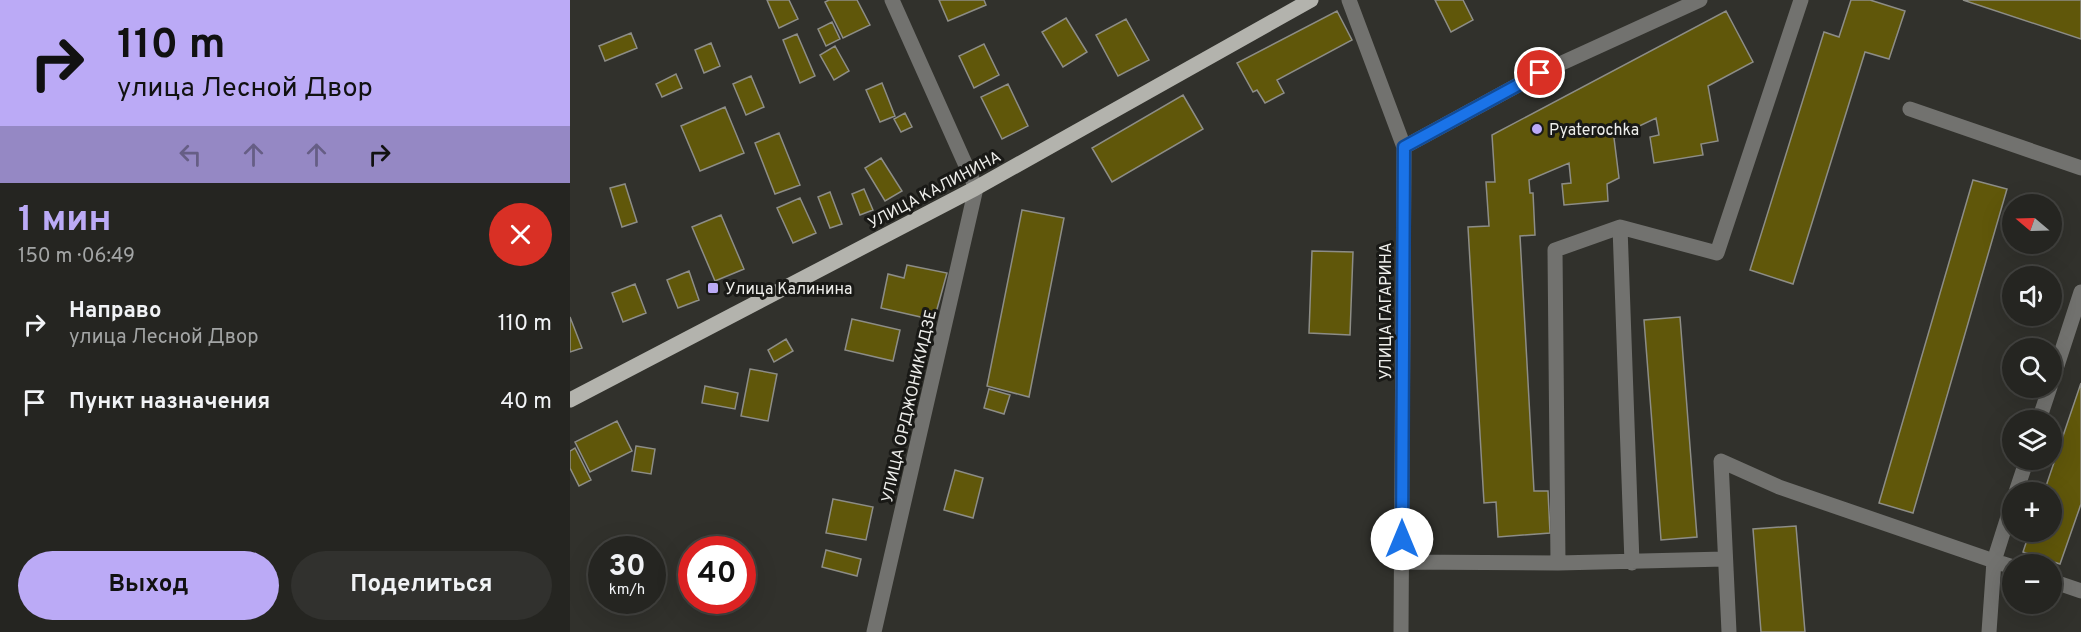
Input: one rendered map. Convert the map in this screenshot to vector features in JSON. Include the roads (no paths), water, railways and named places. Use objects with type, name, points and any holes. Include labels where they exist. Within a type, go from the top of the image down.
[{"type":"main road","name":"УЛИЦА КАЛИНИНА","points":[[570,400],[976,188],[1311,0]]},
{"type":"street","points":[[892,0],[976,188]]},
{"type":"street","name":"УЛИЦА ГАГАРИНА","points":[[1350,0],[1404,147],[1401,632]]},
{"type":"street","points":[[1404,147],[1540,73],[1700,0]]},
{"type":"street","points":[[1558,563],[1555,250],[1620,227],[1717,253],[1801,0]]},
{"type":"street","points":[[1910,109],[2081,168]]},
{"type":"street","name":"УЛИЦА ОРДЖОНИКИДЗЕ","points":[[874,632],[976,188]]},
{"type":"street","points":[[1620,227],[1632,562]]},
{"type":"street","points":[[2062,350],[2081,292]]},
{"type":"street","points":[[1729,632],[1721,461],[1779,486],[2002,564]]},
{"type":"street","points":[[1989,632],[1994,561],[2002,536]]},
{"type":"street","points":[[1401,562],[1558,563],[1725,560]]},
{"type":"street","points":[[2062,584],[2081,591]]},
{"type":"place","name":"Pyaterochka","points":[[1537,129]]},
{"type":"place","name":"Улица Калинина","points":[[713,288]]}]
